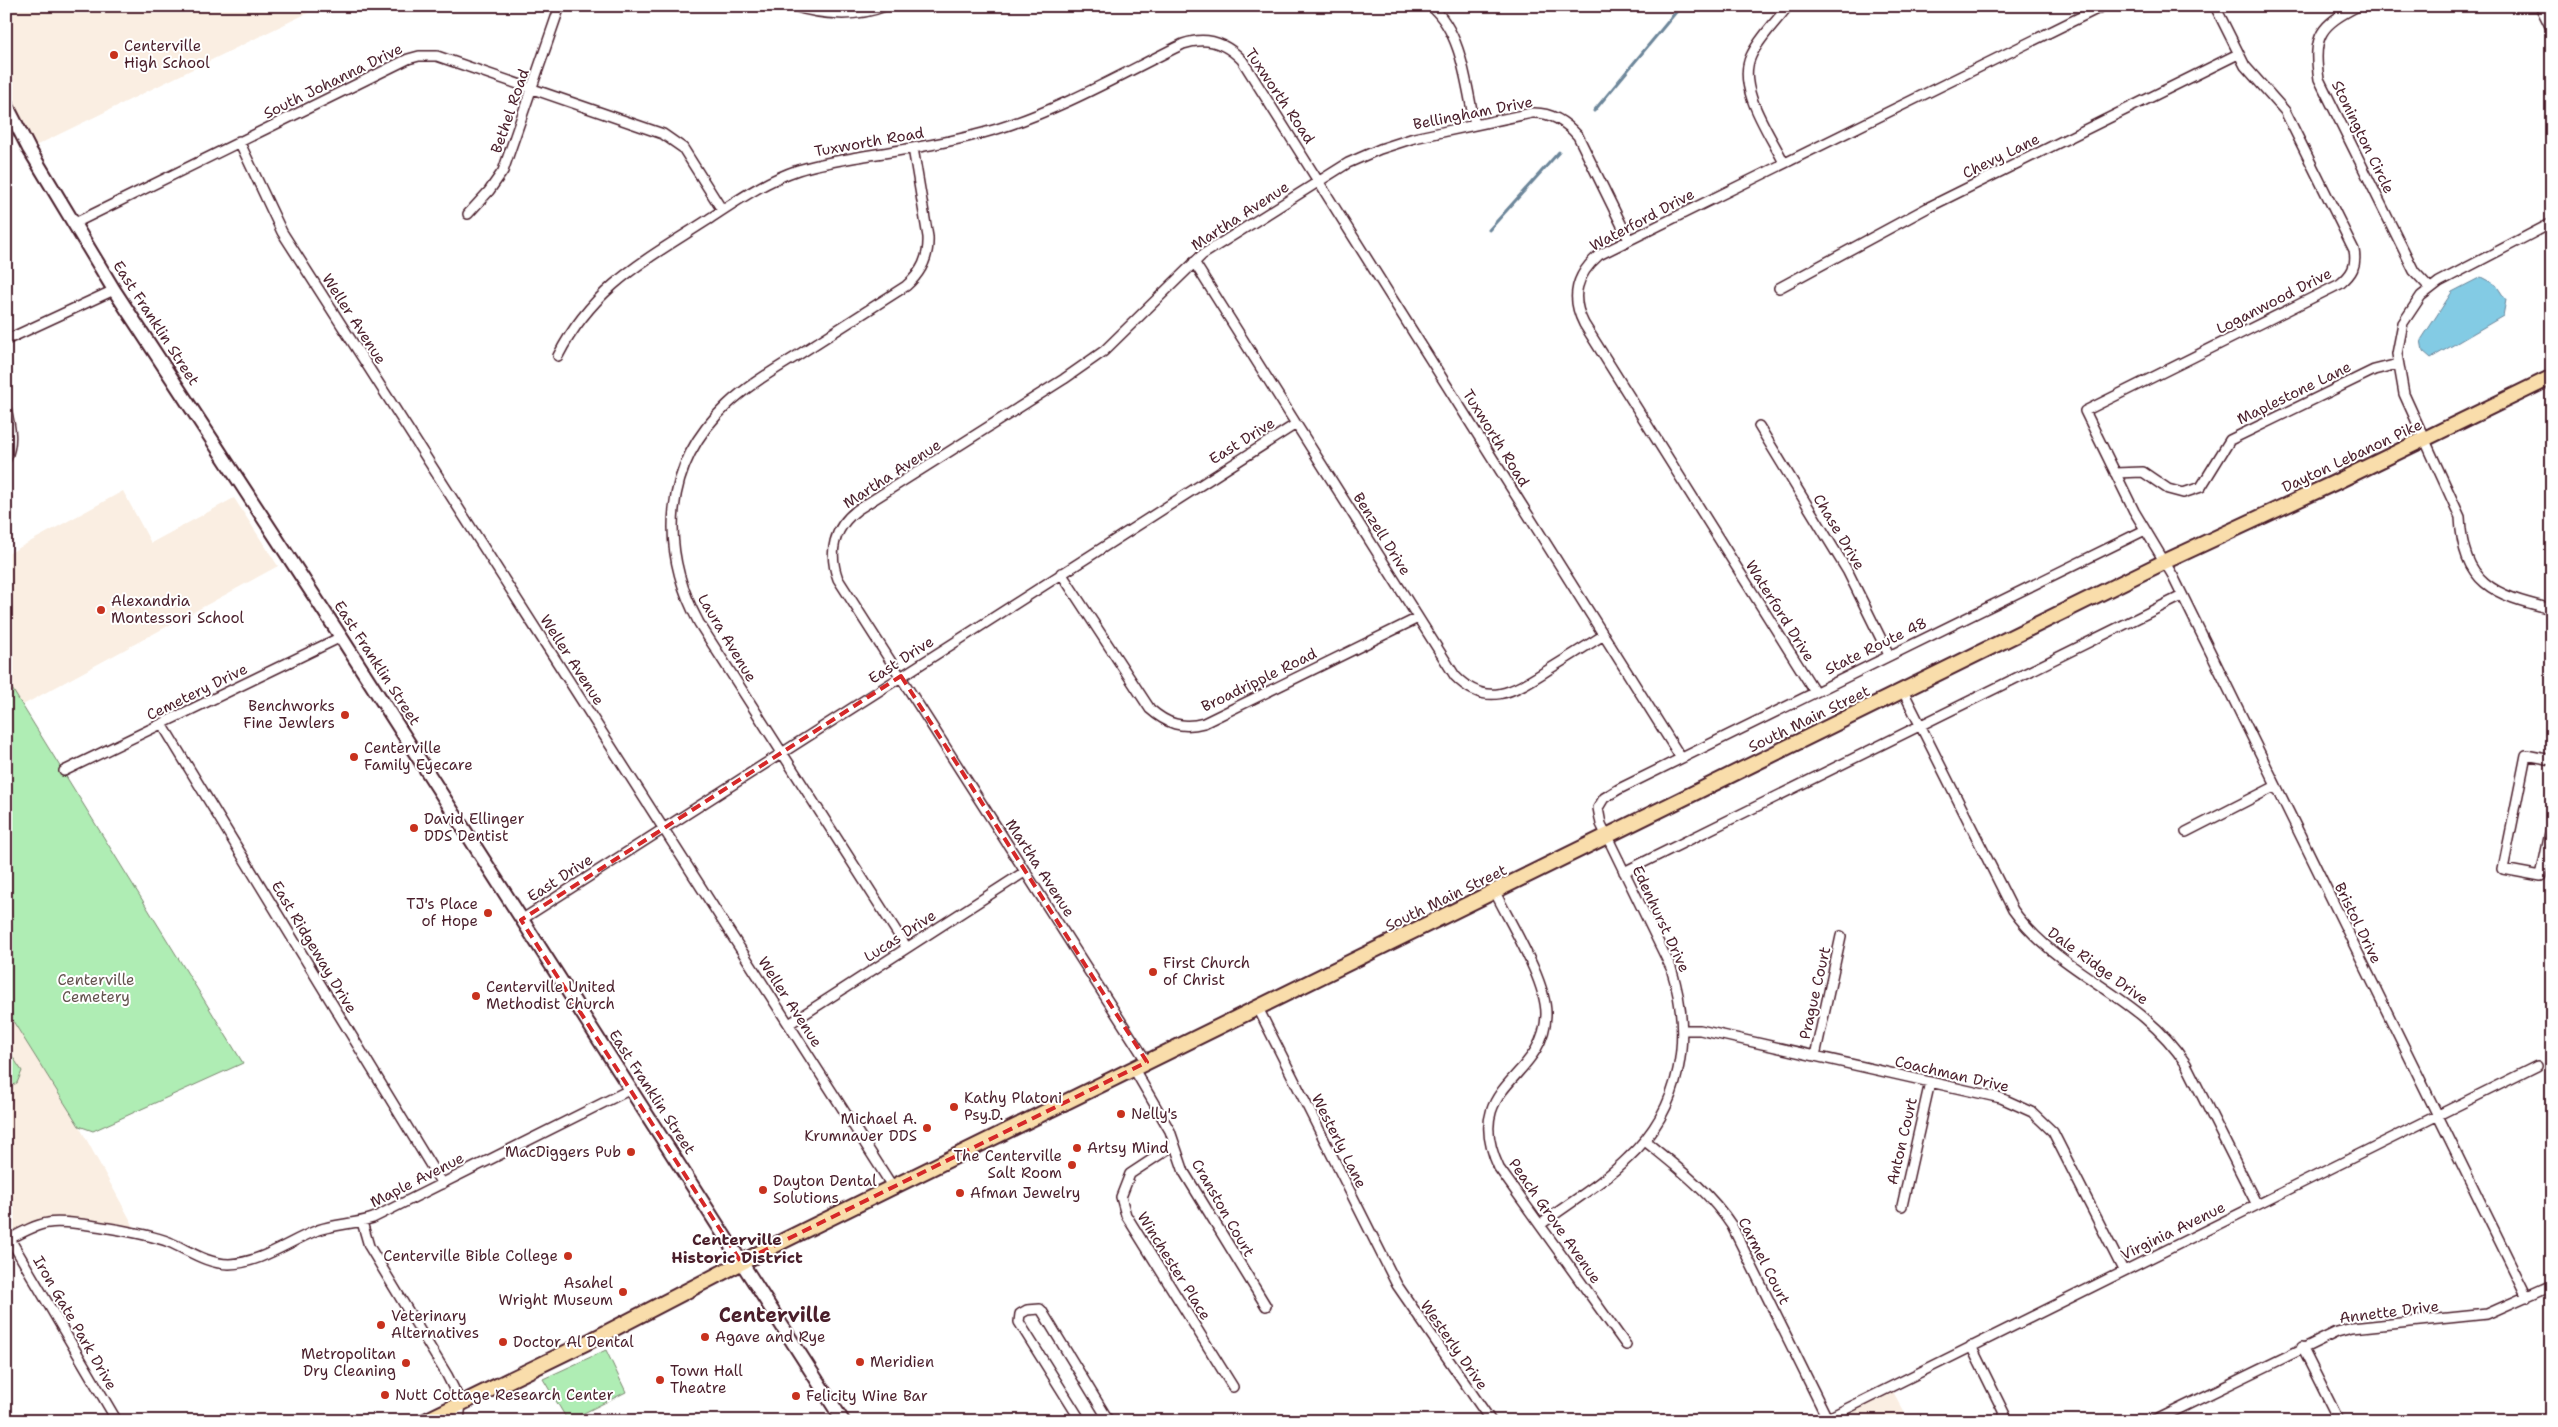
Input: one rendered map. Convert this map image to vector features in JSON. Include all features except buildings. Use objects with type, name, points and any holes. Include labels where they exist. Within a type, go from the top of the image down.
[{"type":"main road","name":"Dayton Lebanon Pike","points":[[2164,562],[2426,439],[2552,377]]},
{"type":"main road","name":"South Main Street","points":[[425,1421],[594,1339],[741,1262],[894,1189],[1147,1062],[2164,562]]},
{"type":"street","name":"Bethel Road","points":[[468,214],[489,192],[503,171],[560,6]]},
{"type":"street","points":[[793,6],[823,13],[867,12],[886,6]]},
{"type":"street","points":[[1431,6],[1443,20],[1457,48],[1475,125]]},
{"type":"street","points":[[1784,163],[1750,94],[1746,73],[1752,54],[1788,6]]},
{"type":"street","name":"Waterford Drive","points":[[1815,692],[1579,314],[1576,292],[1583,272],[1599,255],[2103,6]]},
{"type":"street","name":"Loganwood Drive","points":[[2164,562],[2115,473],[2085,411],[2340,284],[2351,274],[2355,264],[2354,250],[2285,112],[2238,54],[2215,6]]},
{"type":"street","name":"Stonington Circle","points":[[2358,6],[2332,20],[2321,34],[2316,59],[2319,79],[2414,271],[2430,288]]},
{"type":"street","points":[[2540,6],[2552,30]]},
{"type":"street","name":"Tuxworth Road","points":[[558,356],[575,326],[611,285],[629,270],[757,188],[799,170],[974,136],[1025,119],[1183,44],[1211,40],[1225,45],[1242,60],[1681,758]]},
{"type":"street","name":"Chevy Lane","points":[[1779,288],[1927,208],[2238,54]]},
{"type":"street","name":"South Johanna Drive","points":[[75,223],[239,141],[408,59],[419,56],[437,56],[672,139],[689,156],[722,210]]},
{"type":"street","name":"East Franklin Street","points":[[6,104],[29,148],[114,290],[341,637],[843,1421]]},
{"type":"street","name":"Bellingham Drive","points":[[1319,181],[1348,163],[1380,149],[1475,125],[1537,112],[1551,115],[1569,126],[1578,136],[1629,240]]},
{"type":"street","name":"Weller Avenue","points":[[239,141],[282,232],[894,1189]]},
{"type":"street","name":"Laura Avenue","points":[[907,948],[699,623],[682,590],[673,548],[673,510],[676,492],[688,456],[704,432],[727,405],[744,390],[906,286],[919,273],[926,258],[928,246],[913,148]]},
{"type":"street","name":"Martha Avenue","points":[[1147,1062],[838,579],[833,558],[833,546],[842,524],[857,510],[1064,380],[1104,351],[1194,262],[1220,242],[1319,181]]},
{"type":"street","points":[[2552,223],[2430,288],[2410,310],[2403,324],[2398,343],[2398,364],[2404,394],[2460,517],[2461,538],[2470,566],[2483,582],[2500,593],[2523,602],[2552,609]]},
{"type":"street","name":"Benzell Drive","points":[[1194,262],[1455,676],[1470,689],[1490,695],[1502,694],[1520,688],[1604,635]]},
{"type":"street","points":[[6,340],[114,290]]},
{"type":"street","name":"Maplestone Lane","points":[[2115,473],[2143,472],[2168,489],[2183,493],[2201,487],[2230,440],[2374,370],[2398,364]]},
{"type":"street","points":[[6,408],[11,432],[11,442],[6,459]]},
{"type":"street","name":"East Drive","points":[[521,920],[1296,424]]},
{"type":"street","name":"Chase Drive","points":[[1758,426],[1848,572],[1889,655]]},
{"type":"street","name":"State Route 48","points":[[1608,836],[1599,816],[1598,808],[1604,798],[1681,758],[2145,530]]},
{"type":"street","name":"Bristol Drive","points":[[2164,562],[2527,1297]]},
{"type":"street","name":"Broadripple Road","points":[[1061,573],[1150,709],[1160,718],[1180,726],[1204,723],[1418,618]]},
{"type":"street","points":[[1624,872],[2182,596]]},
{"type":"street","name":"Cemetery Drive","points":[[64,771],[341,637]]},
{"type":"street","name":"Dale Ridge Drive","points":[[1903,691],[2012,910],[2037,940],[2148,1018],[2175,1046],[2186,1064],[2256,1205]]},
{"type":"street","name":"East Ridgeway Drive","points":[[162,724],[442,1184]]},
{"type":"street","points":[[2552,760],[2526,755],[2503,869],[2541,876],[2552,823]]},
{"type":"street","points":[[2186,832],[2276,786]]},
{"type":"street","name":"Edenhurst Drive","points":[[1540,1225],[1617,1169],[1645,1141],[1662,1116],[1679,1070],[1683,1030],[1678,990],[1671,968],[1608,836]]},
{"type":"street","name":"Lucas Drive","points":[[788,1024],[1026,871]]},
{"type":"street","name":"Peach Grove Avenue","points":[[1495,892],[1540,985],[1546,1013],[1542,1037],[1537,1048],[1528,1061],[1508,1081],[1494,1105],[1490,1118],[1490,1141],[1499,1168],[1626,1345]]},
{"type":"street","name":"Prague Court","points":[[1815,1056],[1841,936]]},
{"type":"street","name":"Westerly Lane","points":[[1258,1008],[1397,1285]]},
{"type":"street","name":"Coachman Drive","points":[[1683,1030],[1700,1030],[1930,1082],[2010,1102],[2032,1112],[2044,1122],[2064,1151],[2124,1270]]},
{"type":"street","name":"Virginia Avenue","points":[[1825,1419],[2537,1066]]},
{"type":"street","name":"Cranston Court","points":[[1134,1069],[1170,1131],[1184,1172],[1266,1306]]},
{"type":"street","name":"Anton Court","points":[[1902,1206],[1930,1082]]},
{"type":"street","name":"Maple Avenue","points":[[8,1240],[40,1225],[60,1222],[162,1239],[216,1262],[228,1264],[252,1260],[316,1231],[342,1223],[362,1222],[631,1089]]},
{"type":"street","name":"Carmel Court","points":[[1645,1141],[1695,1182],[1722,1211],[1732,1226],[1825,1419]]},
{"type":"street","name":"Winchester Place","points":[[1174,1145],[1130,1174],[1121,1197],[1126,1215],[1233,1387]]},
{"type":"street","points":[[362,1222],[370,1246],[447,1375],[461,1403],[459,1421]]},
{"type":"street","name":"Iron Gate Park Drive","points":[[8,1240],[117,1421]]},
{"type":"street","name":"Westerly Drive","points":[[1397,1285],[1490,1421]]},
{"type":"street","name":"Annette Drive","points":[[2154,1421],[2171,1417],[2302,1347],[2337,1332],[2352,1328],[2487,1314],[2552,1285]]},
{"type":"street","points":[[1081,1421],[1019,1322],[1020,1314],[1027,1310],[1040,1309],[1042,1311],[1109,1421]]},
{"type":"street","points":[[1971,1346],[2008,1421]]},
{"type":"street","points":[[2302,1347],[2339,1421]]},
{"type":"highlighted area","points":[[901,676],[1147,1062],[741,1262],[521,920]]},
{"type":"shaded area","name":"Centerville High School","points":[[6,6],[322,6],[29,149],[6,104]]},
{"type":"shaded area","name":"Alexandria Montessori School","points":[[123,491],[151,543],[234,498],[278,566],[21,706],[6,679],[6,555]]},
{"type":"shaded area","points":[[6,1008],[79,1126],[138,1234],[60,1222],[6,1241]]},
{"type":"shaded area","points":[[1890,1386],[1909,1421],[1822,1421]]},
{"type":"green space","name":"Centerville Cemetery","points":[[6,679],[243,1063],[93,1131],[79,1126],[6,1010]]},
{"type":"green space","points":[[6,1047],[22,1071],[17,1083],[6,1088]]},
{"type":"green space","points":[[606,1350],[626,1392],[568,1421],[543,1379]]},
{"type":"water","points":[[2481,277],[2496,285],[2506,300],[2503,316],[2431,358],[2423,351],[2421,340],[2452,292]]},
{"type":"waterway","points":[[1594,111],[1681,6]]},
{"type":"waterway","points":[[1489,230],[1559,152]]},
{"type":"place","name":"Centerville High School","points":[[114,55]]},
{"type":"place","name":"Alexandria Montessori School","points":[[101,610]]},
{"type":"place","name":"Benchworks Fine Jewlers","points":[[345,715]]},
{"type":"place","name":"Centerville Family Eyecare","points":[[354,757]]},
{"type":"place","name":"David Ellinger DDS Dentist","points":[[414,828]]},
{"type":"place","name":"TJ's Place of Hope","points":[[488,913]]},
{"type":"place","name":"First Church of Christ","points":[[1153,972]]},
{"type":"place","name":"Centerville United Methodist Church","points":[[476,996]]},
{"type":"place","name":"Kathy Platoni Psy.D.","points":[[954,1107]]},
{"type":"place","name":"Nelly's","points":[[1121,1114]]},
{"type":"place","name":"Michael A. Krumnauer DDS","points":[[927,1128]]},
{"type":"place","name":"Artsy Mind","points":[[1077,1148]]},
{"type":"place","name":"MacDiggers Pub","points":[[631,1152]]},
{"type":"place","name":"The Centerville Salt Room","points":[[1072,1165]]},
{"type":"place","name":"Dayton Dental Solutions","points":[[763,1190]]},
{"type":"place","name":"Afman Jewelry","points":[[960,1193]]},
{"type":"place","name":"Centerville Bible College","points":[[568,1256]]},
{"type":"place","name":"Asahel Wright Museum","points":[[623,1292]]},
{"type":"place","name":"Veterinary Alternatives","points":[[381,1325]]},
{"type":"place","name":"Agave and Rye","points":[[705,1337]]},
{"type":"place","name":"Doctor Al Dental","points":[[503,1342]]},
{"type":"place","name":"Meridien","points":[[860,1362]]},
{"type":"place","name":"Metropolitan Dry Cleaning","points":[[406,1363]]},
{"type":"place","name":"Town Hall Theatre","points":[[660,1380]]},
{"type":"place","name":"Nutt Cottage Research Center","points":[[385,1395]]},
{"type":"place","name":"Felicity Wine Bar","points":[[796,1396]]},
{"type":"district","name":"Centerville Historic District","points":[[737,1248]]},
{"type":"district","name":"Centerville","points":[[775,1315]]}]
